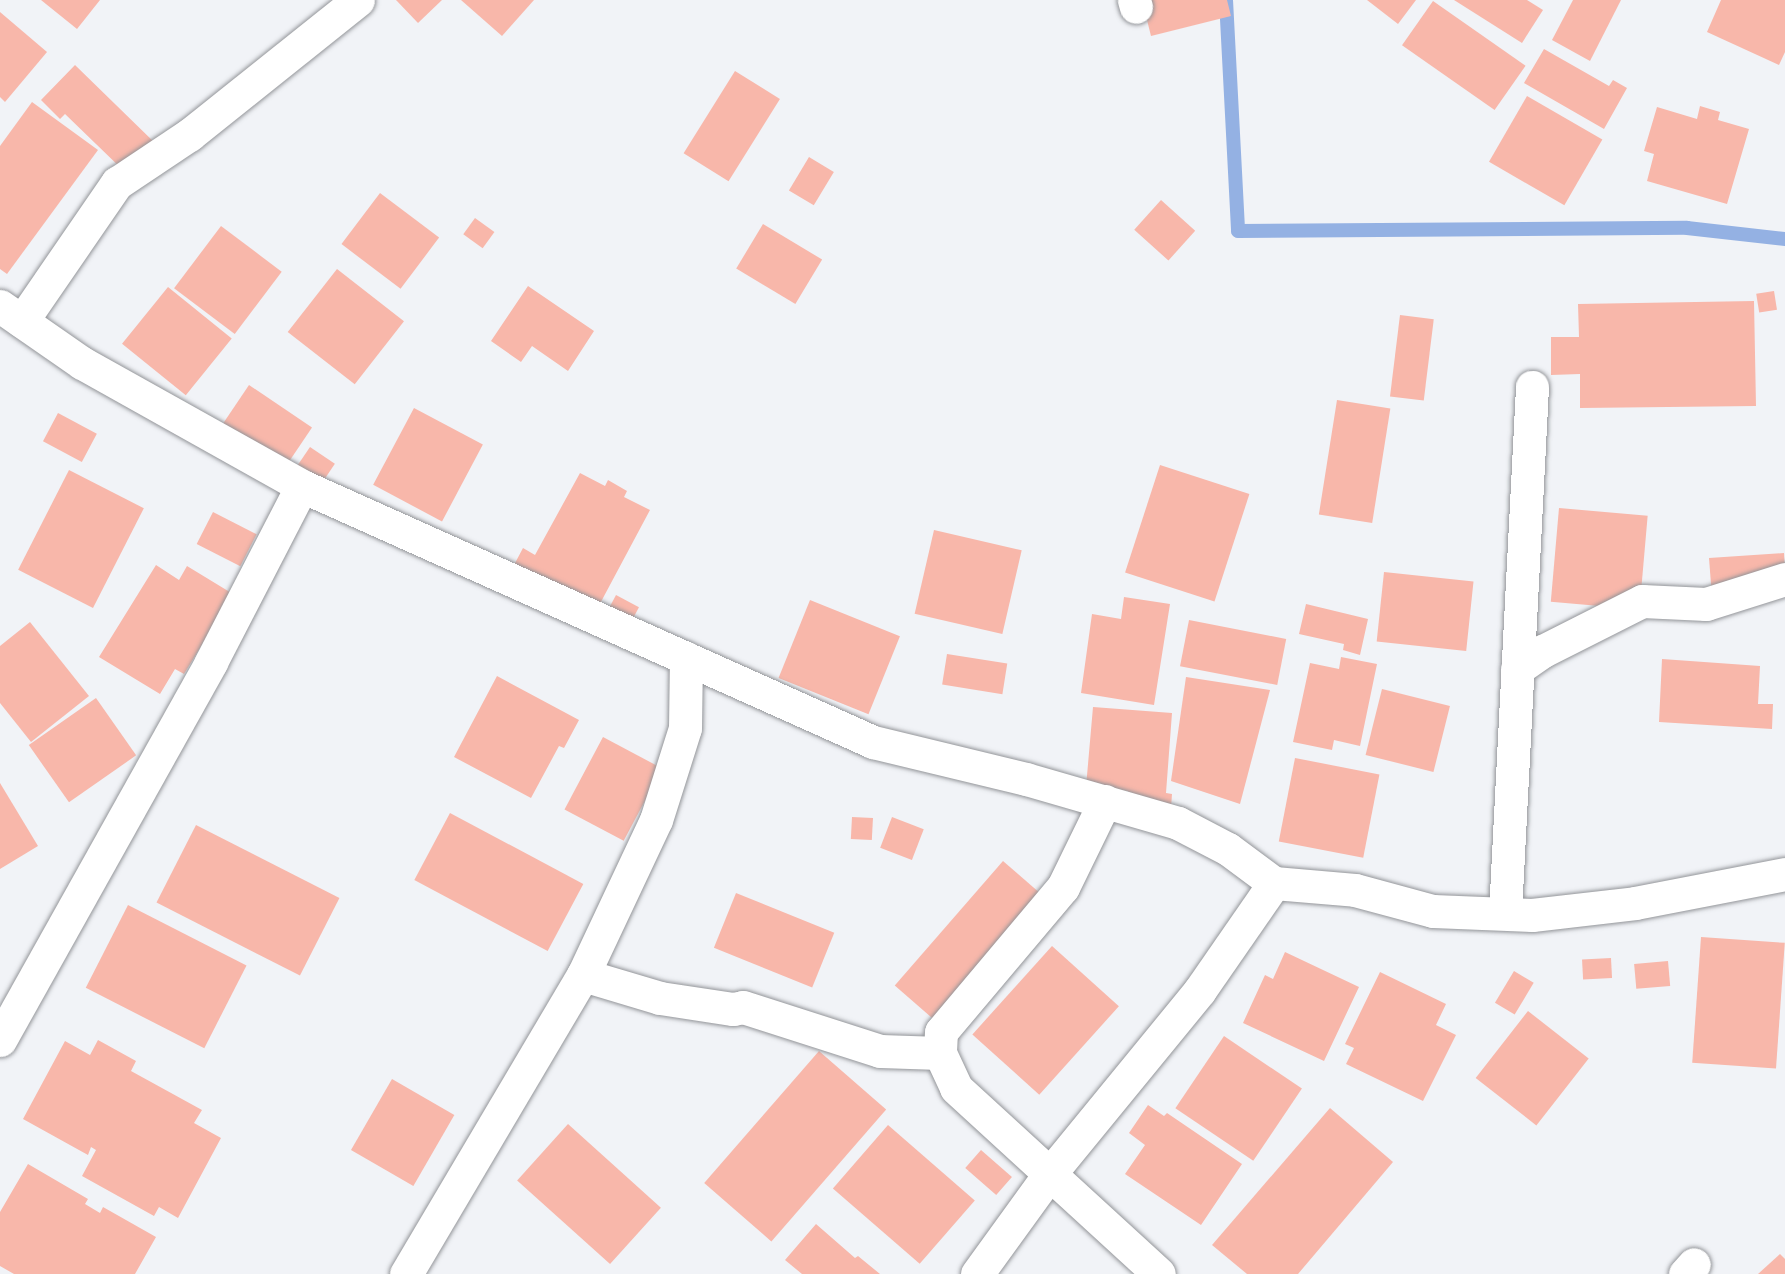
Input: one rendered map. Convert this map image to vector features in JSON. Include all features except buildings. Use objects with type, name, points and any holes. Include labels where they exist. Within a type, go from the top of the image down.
[{"type":"street","points":[[358,0],[189,135],[117,183],[11,314],[82,363],[302,486],[873,742],[1105,801],[1178,823],[1228,849],[1275,883],[1355,890],[1433,911],[1532,915],[1635,903],[1785,874]]},
{"type":"street","points":[[1505,913],[1532,387]]},
{"type":"street","points":[[0,1040],[211,662],[302,486]]},
{"type":"street","points":[[1517,669],[1543,651],[1642,601],[1706,604],[1785,579]]},
{"type":"street","points":[[406,1274],[583,975],[656,820],[685,728],[686,658]]},
{"type":"street","points":[[1105,801],[1063,886],[941,1032],[940,1053],[956,1088],[1048,1176],[1159,1274]]},
{"type":"street","points":[[977,1274],[1048,1176],[1200,990],[1275,883]]},
{"type":"street","points":[[583,975],[660,998],[744,1007],[880,1052],[940,1053]]},
{"type":"waterway","points":[[1226,0],[1238,231],[1687,228],[1785,239]]}]
